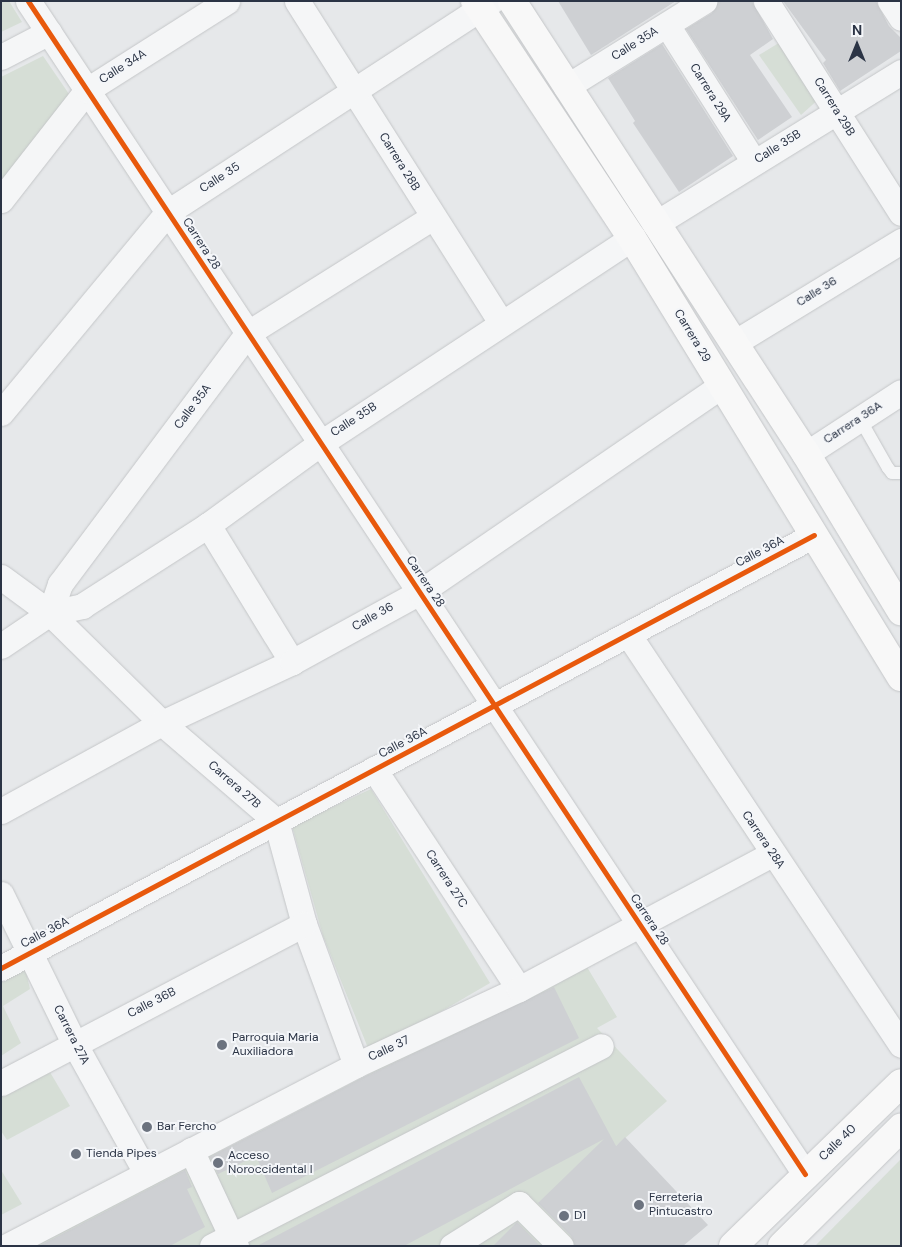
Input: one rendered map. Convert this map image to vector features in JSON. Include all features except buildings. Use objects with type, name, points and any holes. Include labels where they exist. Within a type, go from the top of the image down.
[{"type":"main road","points":[[512,1],[566,87],[806,454],[901,611]]},
{"type":"main road","name":"Carrera 29","points":[[482,4],[632,238],[901,677]]},
{"type":"main road","name":"Calle 40","points":[[733,1246],[805,1174],[901,1083]]},
{"type":"main road","points":[[782,1246],[901,1128]]},
{"type":"street","name":"Carrera 28","points":[[28,1],[805,1174]]},
{"type":"street","name":"Calle 34A","points":[[1,200],[87,90],[200,8],[227,1]]},
{"type":"street","name":"Carrera 28B","points":[[297,1],[501,324]]},
{"type":"street","name":"Calle 35A","points":[[566,87],[704,1]]},
{"type":"street","name":"Carrera 29B","points":[[766,1],[901,213]]},
{"type":"street","points":[[890,1],[901,18]]},
{"type":"street","name":"Calle 35","points":[[2,411],[168,212],[354,91],[482,4]]},
{"type":"street","name":"Carrera 29A","points":[[666,25],[754,162]]},
{"type":"street","points":[[1,57],[49,32]]},
{"type":"street","name":"Calle 35B","points":[[656,224],[901,72]]},
{"type":"street","name":"Calle 35A","points":[[50,613],[60,584],[248,334],[434,217]]},
{"type":"street","name":"Calle 35B","points":[[50,613],[82,606],[208,525],[320,443],[632,238]]},
{"type":"street","name":"Calle 36","points":[[734,343],[901,241]]},
{"type":"street","name":"Calle 36","points":[[1,811],[162,723],[292,662],[420,592],[722,385]]},
{"type":"street","name":"Carrera 36A","points":[[806,454],[901,392]]},
{"type":"street","points":[[208,525],[292,662]]},
{"type":"street","name":"Calle 36A","points":[[1,968],[814,535]]},
{"type":"street","name":"Carrera 27B","points":[[1,577],[50,613],[162,723],[276,821]]},
{"type":"street","points":[[1,646],[50,613]]},
{"type":"street","name":"Carrera 28A","points":[[628,634],[772,854],[901,1045]]},
{"type":"street","name":"Carrera 27C","points":[[374,769],[518,989]]},
{"type":"street","points":[[276,821],[304,924],[356,1064]]},
{"type":"street","name":"Calle 37","points":[[7,1246],[356,1064],[518,989],[772,854]]},
{"type":"street","name":"Carrera 27A","points":[[1,894],[74,1043],[146,1173]]},
{"type":"street","name":"Calle 36B","points":[[1,1083],[304,924]]},
{"type":"street","points":[[192,1150],[227,1242],[602,1046]]},
{"type":"street","points":[[452,1246],[518,1204],[561,1246]]},
{"type":"lane","points":[[860,419],[888,468],[892,473],[901,473]]},
{"type":"shaded area","points":[[1,1],[9,1],[22,22],[1,32]]},
{"type":"shaded area","points":[[782,41],[821,97],[801,115],[759,55]]},
{"type":"shaded area","points":[[43,56],[69,94],[1,185],[1,77]]},
{"type":"shaded area","points":[[371,789],[490,983],[370,1053],[323,936],[292,826]]},
{"type":"shaded area","points":[[22,955],[30,989],[3,1006],[21,1043],[1,1056],[1,967]]},
{"type":"shaded area","points":[[584,962],[617,1017],[597,1028],[667,1101],[572,1185],[635,1246],[29,1246],[242,1140]]},
{"type":"shaded area","points":[[44,1062],[70,1106],[7,1140],[1,1131],[1,1085]]},
{"type":"shaded area","points":[[901,1159],[901,1246],[815,1246]]},
{"type":"shaded area","points":[[1,1170],[22,1204],[1,1215]]},
{"type":"cycle path","points":[[28,1],[805,1174]]},
{"type":"cycle path","points":[[1,968],[814,535]]},
{"type":"place","name":"Parroquia Maria Auxiliadora","points":[[222,1045]]},
{"type":"place","name":"Bar Fercho","points":[[147,1127]]},
{"type":"place","name":"Tienda Pipes","points":[[76,1154]]},
{"type":"place","name":"Acceso Noroccidental I","points":[[218,1163]]},
{"type":"place","name":"Ferreteria Pintucastro","points":[[639,1205]]},
{"type":"place","name":"D1","points":[[564,1216]]}]
